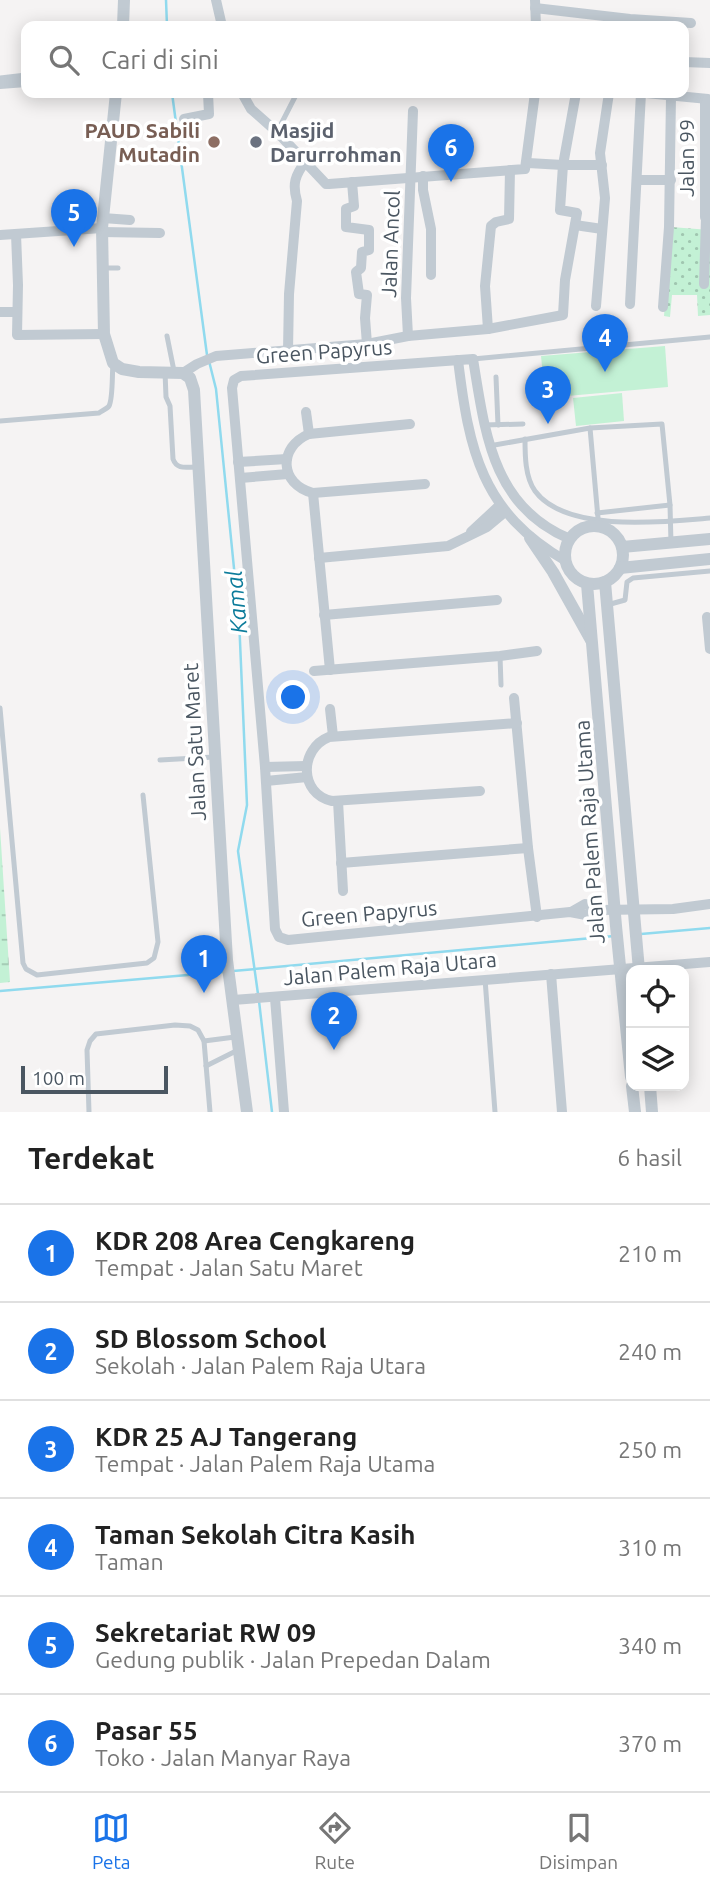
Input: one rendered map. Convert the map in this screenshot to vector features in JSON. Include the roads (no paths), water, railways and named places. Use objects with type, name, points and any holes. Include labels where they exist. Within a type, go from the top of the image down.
[{"type":"street","points":[[123,21],[124,0]]},
{"type":"street","points":[[216,0],[221,21]]},
{"type":"street","points":[[535,4],[630,19],[660,21]]},
{"type":"street","points":[[689,62],[710,63]]},
{"type":"street","points":[[0,84],[21,82]]},
{"type":"street","points":[[115,98],[102,226],[104,334],[113,363],[122,369],[174,372],[216,356],[367,344],[408,336],[488,329],[563,315],[565,280],[577,213],[560,210],[563,165],[575,98]]},
{"type":"street","points":[[184,119],[209,114],[208,98]]},
{"type":"street","points":[[245,98],[251,109],[326,184],[525,169],[528,163],[534,98]]},
{"type":"street","points":[[596,306],[605,198],[600,153],[608,98]]},
{"type":"street","points":[[630,304],[641,98]]},
{"type":"street","points":[[663,307],[671,180],[671,98]]},
{"type":"street","points":[[689,98],[707,99]]},
{"type":"street","name":"Jalan 99","points":[[704,284],[707,99]]},
{"type":"street","name":"Jalan Ancol","points":[[408,336],[406,298],[417,176],[413,111]]},
{"type":"street","points":[[288,351],[289,294],[297,201],[293,186],[296,176],[306,162]]},
{"type":"street","points":[[528,163],[601,165]]},
{"type":"street","points":[[488,329],[485,286],[491,226],[509,219],[510,170]]},
{"type":"street","points":[[417,176],[423,190],[431,229],[431,275]]},
{"type":"street","points":[[638,180],[671,180]]},
{"type":"street","points":[[352,182],[354,206],[346,209],[346,227],[369,230],[369,250],[362,252],[361,268],[356,272],[359,294],[367,295],[367,344]]},
{"type":"street","points":[[0,235],[102,226],[130,220]]},
{"type":"street","points":[[575,225],[602,229]]},
{"type":"street","points":[[102,226],[160,233]]},
{"type":"street","points":[[16,234],[17,335],[104,334]]},
{"type":"street","points":[[0,312],[17,312]]},
{"type":"street","points":[[570,539],[545,528],[520,504],[503,479],[489,446],[473,359],[458,360],[472,444],[484,477],[503,508],[530,538],[553,572],[594,647]]},
{"type":"street","name":"Green Papyrus","points":[[458,360],[239,376],[232,386],[265,767],[275,929],[279,937],[288,940],[570,912],[586,915],[600,910],[665,908],[682,902],[693,905],[710,904]]},
{"type":"street","name":"Jalan Satu Maret","points":[[174,372],[190,378],[194,390],[227,960],[237,1000],[247,1112]]},
{"type":"street","points":[[306,412],[310,434]]},
{"type":"street","points":[[410,424],[310,434],[294,443],[287,459],[288,474],[298,487],[313,494],[425,484]]},
{"type":"street","points":[[239,462],[287,459]]},
{"type":"street","points":[[240,478],[288,474]]},
{"type":"street","points":[[313,494],[330,670]]},
{"type":"street","points":[[319,558],[448,546],[487,527],[503,508]]},
{"type":"street","points":[[599,527],[612,532],[622,547],[623,558],[614,577],[605,582],[587,584],[574,576],[566,561],[566,549],[570,539],[581,529],[599,527]]},
{"type":"street","points":[[530,538],[566,561]]},
{"type":"street","points":[[622,547],[710,539]]},
{"type":"street","points":[[620,568],[710,559]]},
{"type":"street","name":"Jalan Palem Raja Utama","points":[[605,582],[639,965]]},
{"type":"street","name":"Jalan Palem Raja Utama","points":[[587,584],[626,1032]]},
{"type":"street","points":[[324,615],[497,600]]},
{"type":"street","points":[[707,617],[710,649]]},
{"type":"street","points":[[314,671],[537,651]]},
{"type":"street","points":[[514,698],[537,917]]},
{"type":"street","points":[[330,709],[333,736]]},
{"type":"street","points":[[480,791],[328,800],[310,787],[306,766],[316,745],[333,736],[517,723]]},
{"type":"street","points":[[265,767],[306,766]]},
{"type":"street","points":[[266,780],[307,777]]},
{"type":"street","name":"Green Papyrus","points":[[338,801],[343,891]]},
{"type":"street","points":[[341,863],[528,848]]},
{"type":"street","name":"Jalan Palem Raja Utara","points":[[680,965],[710,962]]},
{"type":"street","name":"Jalan Palem Raja Utara","points":[[237,1000],[626,968]]},
{"type":"street","points":[[551,974],[562,1112]]},
{"type":"street","points":[[275,998],[284,1112]]},
{"type":"street","points":[[633,1091],[635,1112]]},
{"type":"street","points":[[650,1091],[652,1112]]},
{"type":"lane","points":[[0,78],[21,76]]},
{"type":"lane","points":[[276,132],[294,98]]},
{"type":"lane","points":[[102,268],[118,268]]},
{"type":"lane","points":[[167,336],[174,372],[166,397],[170,406],[173,459],[175,465],[180,467],[198,467]]},
{"type":"lane","points":[[473,359],[710,337]]},
{"type":"lane","points":[[0,421],[99,413],[105,410],[109,406],[113,363]]},
{"type":"lane","points":[[496,377],[499,425]]},
{"type":"lane","points":[[484,425],[523,424]]},
{"type":"lane","points":[[489,446],[590,428],[662,424],[671,542]]},
{"type":"lane","points":[[590,428],[598,515]]},
{"type":"lane","points":[[525,439],[526,465],[533,489],[561,512],[598,515],[639,524],[710,517]]},
{"type":"lane","points":[[598,515],[670,505]]},
{"type":"lane","points":[[607,605],[625,600],[627,582],[633,578],[710,571]]},
{"type":"lane","points":[[500,656],[501,685]]},
{"type":"lane","points":[[0,708],[23,963],[31,972],[37,975],[147,963],[154,958],[158,942],[143,795]]},
{"type":"lane","points":[[160,760],[214,757]]},
{"type":"lane","points":[[485,979],[495,1112]]},
{"type":"lane","points":[[89,1112],[87,1050],[96,1034],[175,1025],[190,1026],[198,1030],[204,1041],[210,1112]]},
{"type":"lane","points":[[204,1041],[239,1043]]},
{"type":"lane","points":[[206,1066],[239,1043]]},
{"type":"waterway","name":"Kamal","points":[[166,0],[167,21]]},
{"type":"waterway","name":"Kamal","points":[[173,98],[207,355]]},
{"type":"waterway","name":"Kamal","points":[[209,361],[216,389],[239,618],[247,805],[238,851],[258,994]]},
{"type":"waterway","points":[[641,934],[710,928]]},
{"type":"waterway","points":[[233,971],[614,936]]},
{"type":"waterway","points":[[0,991],[223,972]]},
{"type":"waterway","name":"Kamal","points":[[259,1001],[272,1112]]},
{"type":"place","name":"PAUD Sabili Mutadin","points":[[214,142]]},
{"type":"place","name":"Masjid Darurrohman","points":[[256,142]]},
{"type":"place","name":"Pasar 55","points":[[451,182]]},
{"type":"place","name":"Sekretariat RW 09","points":[[74,247]]},
{"type":"place","name":"Taman Sekolah Citra Kasih","points":[[605,372]]},
{"type":"place","name":"KDR 25 AJ Tangerang","points":[[548,424]]},
{"type":"place","name":"KDR 208 Area Cengkareng","points":[[204,993]]},
{"type":"place","name":"SD Blossom School","points":[[334,1050]]}]
